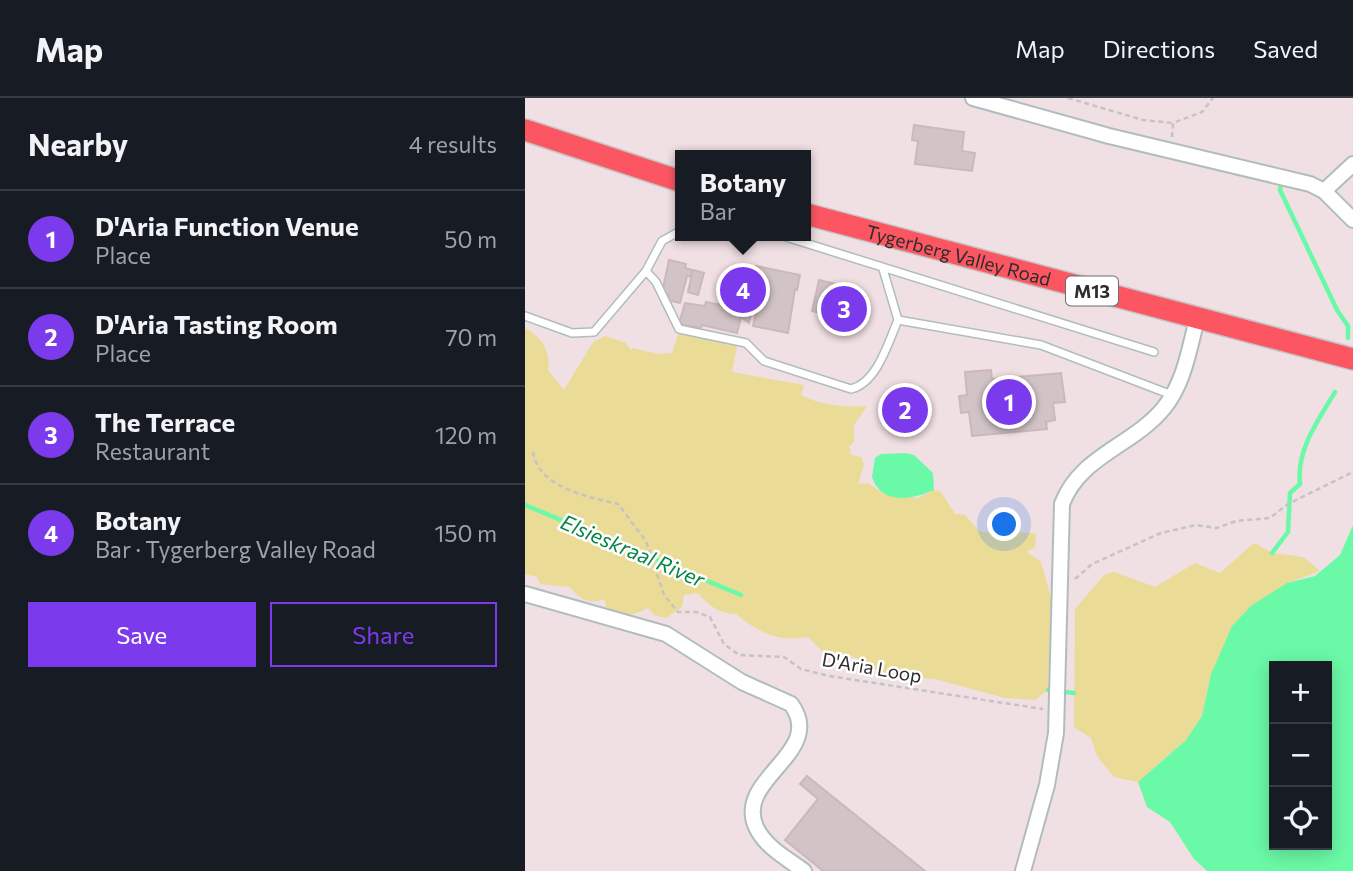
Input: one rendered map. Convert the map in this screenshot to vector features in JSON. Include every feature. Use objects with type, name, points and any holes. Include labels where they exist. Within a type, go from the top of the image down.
[{"type":"main road","points":[[525,130],[675,179]]},
{"type":"main road","name":"Tygerberg Valley Road","points":[[811,215],[1353,359]]},
{"type":"street","points":[[973,98],[1172,151],[1296,180],[1324,191],[1353,220]]},
{"type":"street","points":[[1324,191],[1351,167]]},
{"type":"street","points":[[1023,871],[1049,775],[1057,721],[1061,510],[1072,482],[1098,458],[1149,423],[1172,395],[1185,365],[1197,318]]},
{"type":"street","points":[[525,594],[666,634],[742,682],[791,704],[801,723],[797,743],[762,784],[754,818],[764,838],[804,871]]},
{"type":"lane","points":[[525,316],[572,333],[594,332],[646,271],[662,241],[675,234]]},
{"type":"lane","points":[[798,241],[1154,352]]},
{"type":"lane","points":[[646,271],[656,282],[679,329],[746,343],[764,361],[841,388],[851,389],[865,384],[898,320],[883,269]]},
{"type":"lane","points":[[898,320],[1041,345],[1135,384],[1172,395]]},
{"type":"path","points":[[1068,98],[1143,120],[1173,123],[1202,112],[1213,98]]},
{"type":"path","points":[[1172,151],[1173,123]]},
{"type":"path","name":"D'Aria Loop","points":[[533,452],[535,464],[545,477],[587,498],[618,504],[646,541],[664,595],[678,612],[697,612],[710,617],[725,644],[739,655],[783,657],[801,669],[829,676],[1021,708],[1044,709],[1057,721]]},
{"type":"path","points":[[1059,597],[1092,564],[1161,533],[1196,525],[1217,528],[1236,521],[1270,517],[1288,504],[1353,472]]},
{"type":"shaded area","points":[[525,328],[544,346],[549,363],[548,370],[564,390],[593,342],[605,336],[626,343],[631,351],[632,348],[658,354],[672,353],[679,332],[737,346],[732,372],[804,385],[801,395],[825,403],[867,406],[854,425],[854,441],[849,447],[851,455],[861,457],[864,464],[858,484],[868,483],[883,493],[918,498],[934,490],[941,492],[955,514],[965,515],[980,532],[1036,533],[1035,548],[1026,551],[1041,562],[1051,598],[1048,690],[1035,700],[1005,698],[935,679],[884,674],[848,654],[824,653],[808,637],[778,637],[761,631],[736,614],[714,608],[698,593],[684,595],[682,607],[666,618],[654,615],[648,608],[623,615],[607,609],[604,599],[585,600],[570,587],[540,584],[537,577],[525,574]]},
{"type":"shaded area","points":[[881,454],[914,455],[933,473],[934,490],[898,498],[882,492],[876,486],[872,477],[875,458]]},
{"type":"shaded area","points":[[1353,525],[1353,871],[1207,871],[1194,859],[1170,822],[1147,807],[1138,782],[1186,740],[1202,716],[1211,674],[1232,626],[1252,605],[1287,583],[1315,576],[1340,555]]},
{"type":"shaded area","points":[[1254,543],[1273,553],[1303,557],[1320,571],[1287,583],[1211,674],[1202,716],[1186,740],[1138,782],[1114,777],[1097,756],[1091,738],[1074,727],[1075,609],[1104,575],[1114,572],[1155,587],[1195,563],[1220,573]]},
{"type":"building","points":[[914,125],[964,132],[962,151],[975,153],[972,171],[915,164],[918,141],[912,140]]},
{"type":"building","points":[[669,260],[686,264],[685,268],[692,270],[691,277],[687,276],[680,303],[668,300],[669,295],[662,293]]},
{"type":"building","points":[[756,266],[800,275],[788,333],[753,326],[756,313],[751,313],[749,323],[741,317],[737,333],[702,325],[701,328],[679,324],[685,303],[705,306],[706,302],[730,307],[735,281],[752,285]]},
{"type":"building","points":[[693,270],[704,273],[698,295],[688,292]]},
{"type":"building","points":[[819,280],[857,289],[850,320],[812,311]]},
{"type":"building","points":[[991,370],[992,379],[1061,373],[1065,402],[1053,403],[1055,420],[1046,422],[1047,429],[972,436],[969,412],[961,413],[959,396],[967,395],[965,372]]},
{"type":"building","points":[[919,390],[920,419],[915,419],[916,430],[893,430],[892,391]]},
{"type":"building","points":[[807,776],[925,871],[823,871],[785,840],[818,799],[800,784]]},
{"type":"waterway","points":[[1281,182],[1280,190],[1337,310],[1348,326],[1348,338]]},
{"type":"waterway","points":[[1272,553],[1288,532],[1290,493],[1300,484],[1301,459],[1305,448],[1335,392]]},
{"type":"waterway","name":"Elsieskraal River","points":[[525,505],[741,595]]},
{"type":"waterway","name":"Elsieskraal River","points":[[1048,690],[1074,693]]},
{"type":"place","name":"Botany","points":[[743,290]]},
{"type":"place","name":"The Terrace","points":[[844,309]]},
{"type":"place","name":"D'Aria Function Venue","points":[[1009,402]]},
{"type":"place","name":"D'Aria Tasting Room","points":[[905,410]]}]
